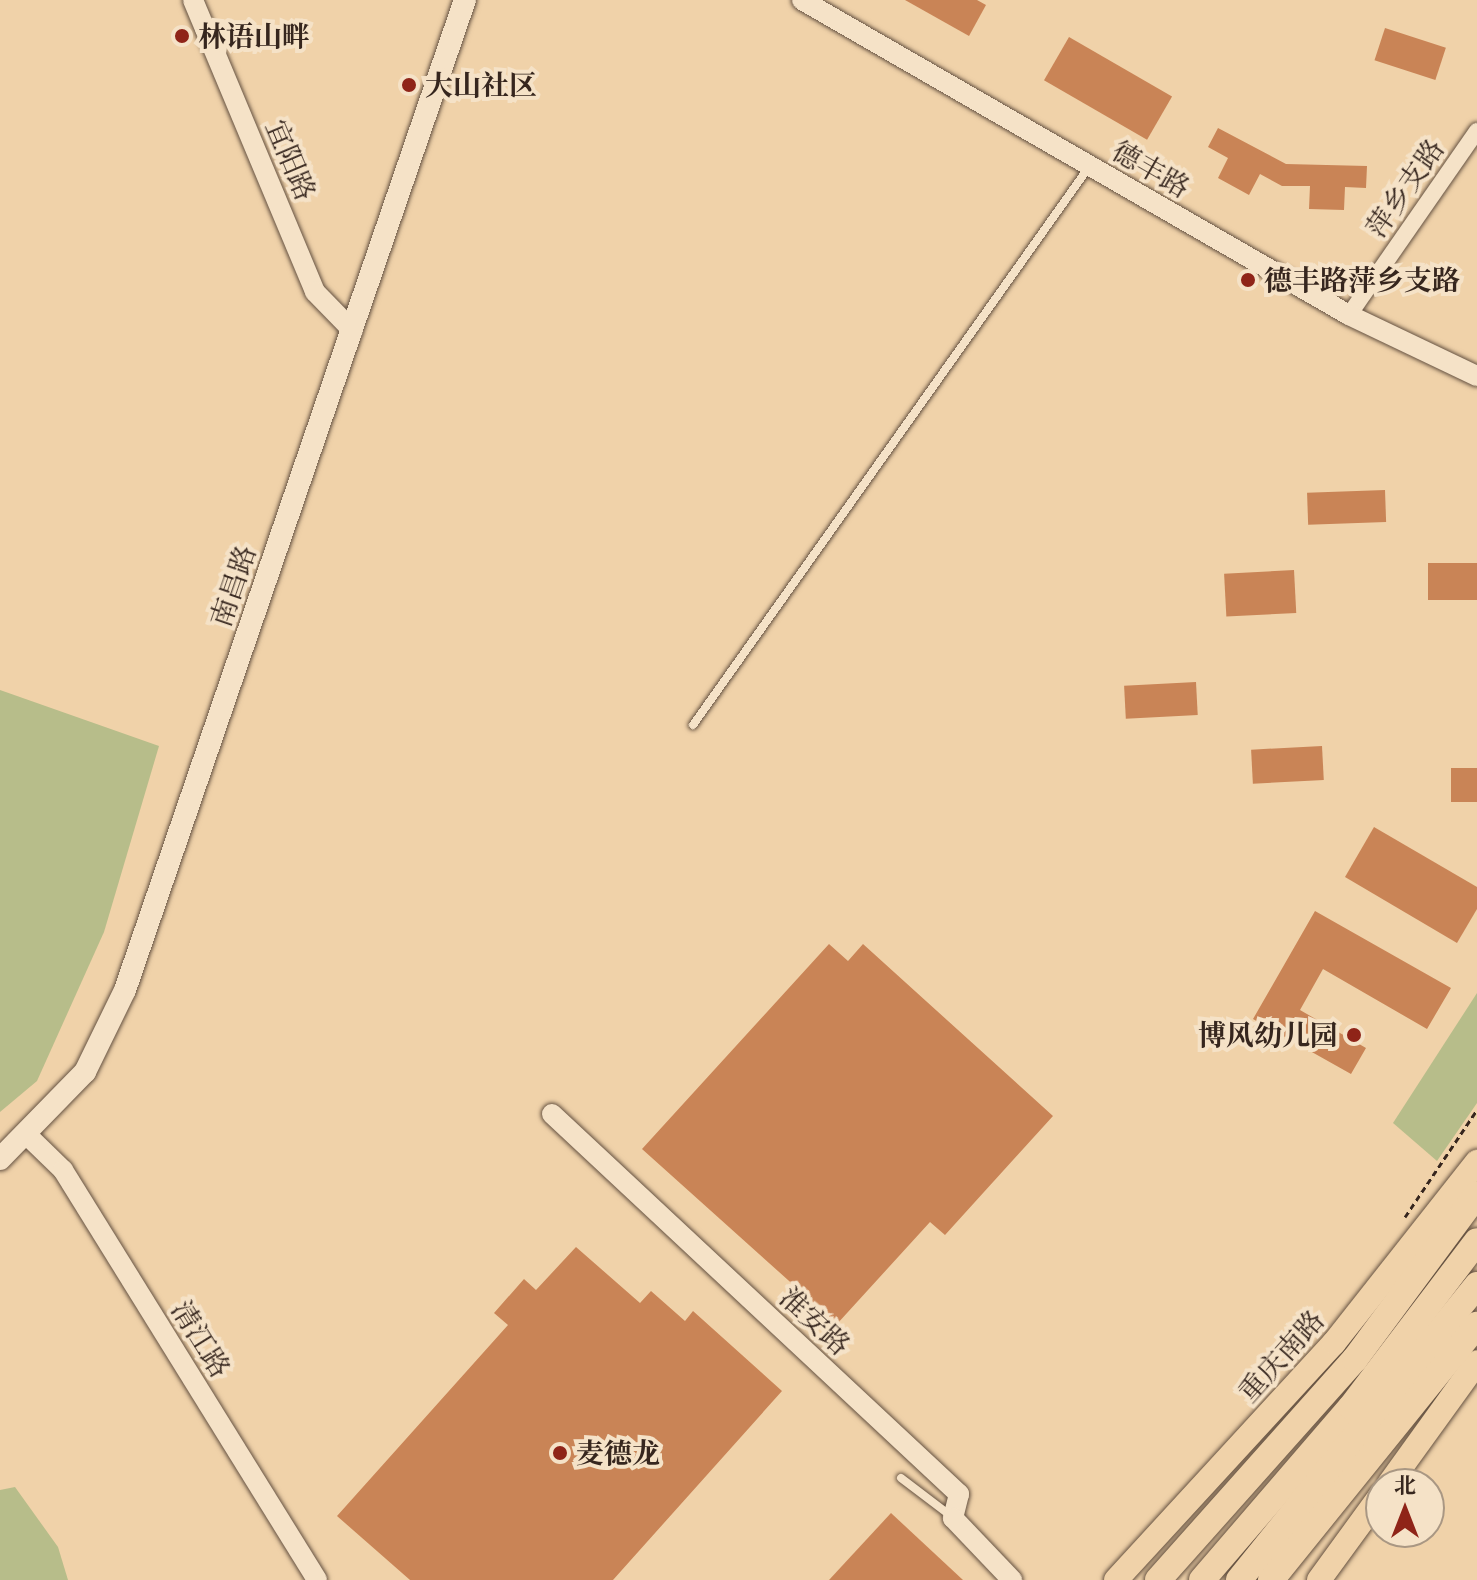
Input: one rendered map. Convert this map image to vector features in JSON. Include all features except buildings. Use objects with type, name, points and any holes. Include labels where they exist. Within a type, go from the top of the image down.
[{"type":"highway","points":[[1161,1577],[1355,1359],[1477,1194]]},
{"type":"highway","points":[[1202,1580],[1351,1407],[1477,1241]]},
{"type":"highway","points":[[1239,1580],[1477,1285]]},
{"type":"highway","points":[[1271,1580],[1477,1325]]},
{"type":"main road","name":"南昌路","points":[[0,1159],[28,1136],[85,1072],[125,990],[465,0]]},
{"type":"main road","name":"重庆南路","points":[[1116,1580],[1345,1331],[1477,1162]]},
{"type":"main road","points":[[1401,1468],[1477,1362]]},
{"type":"main road","points":[[1319,1580],[1365,1517]]},
{"type":"street","name":"宜阳路","points":[[193,0],[315,292],[353,331]]},
{"type":"street","name":"德丰路","points":[[802,0],[1349,315],[1477,376]]},
{"type":"street","name":"萍乡支路","points":[[1349,315],[1477,131]]},
{"type":"street","name":"淮安路","points":[[552,1114],[959,1494],[953,1518]]},
{"type":"street","name":"清江路","points":[[28,1136],[63,1170],[317,1580]]},
{"type":"street","points":[[953,1518],[1012,1580]]},
{"type":"lane","points":[[693,725],[1090,166]]},
{"type":"lane","points":[[901,1478],[953,1518]]},
{"type":"path","points":[[1401,1223],[1477,1110]]},
{"type":"green space","points":[[0,690],[159,746],[104,932],[37,1081],[0,1112]]},
{"type":"green space","points":[[1477,993],[1477,1103],[1437,1161],[1393,1123]]},
{"type":"green space","points":[[15,1487],[58,1547],[68,1580],[0,1580],[0,1490]]},
{"type":"place","name":"林语山畔","points":[[182,36]]},
{"type":"place","name":"大山社区","points":[[409,85]]},
{"type":"place","name":"德丰路萍乡支路","points":[[1248,280]]},
{"type":"place","name":"博风幼儿园","points":[[1354,1035]]},
{"type":"place","name":"麦德龙","points":[[560,1453]]}]
